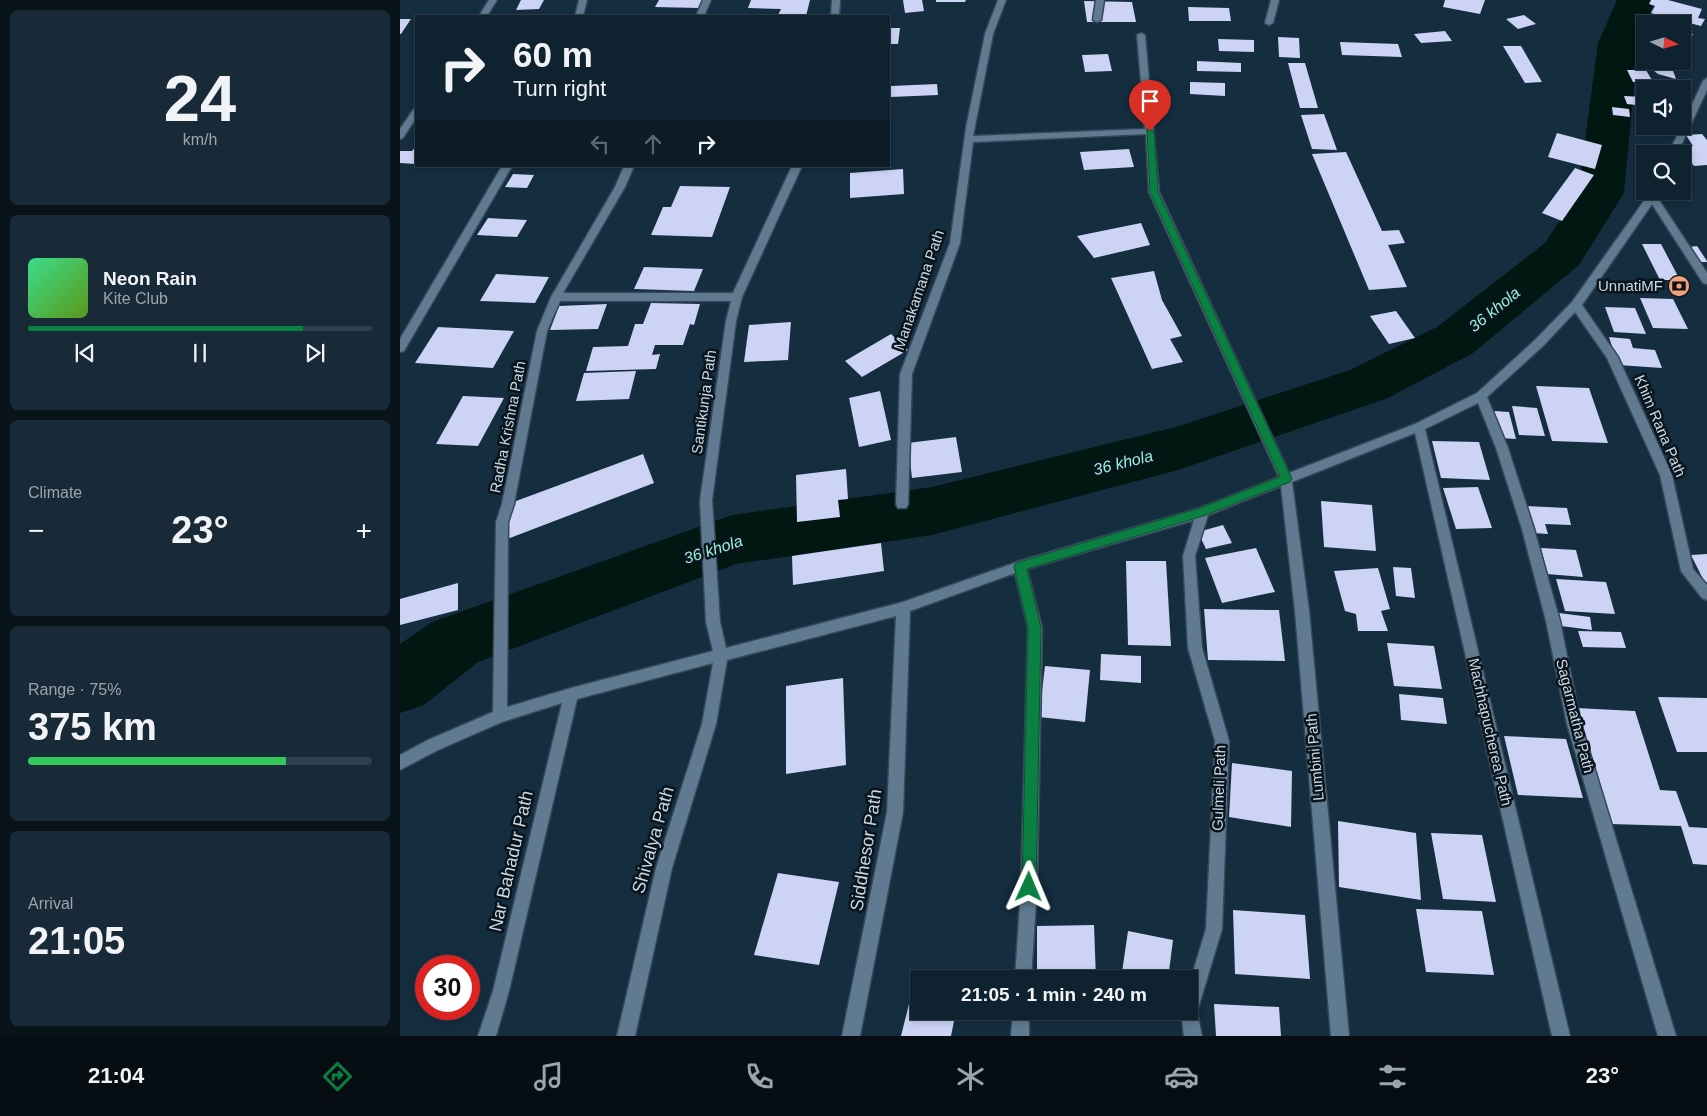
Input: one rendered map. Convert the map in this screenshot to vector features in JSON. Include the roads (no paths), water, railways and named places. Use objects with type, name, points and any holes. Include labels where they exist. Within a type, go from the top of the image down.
[{"type":"street","points":[[484,15],[493,0]]},
{"type":"street","points":[[579,15],[583,0]]},
{"type":"street","points":[[700,15],[707,0]]},
{"type":"street","points":[[835,15],[836,0]]},
{"type":"street","name":"Manakamana Path","points":[[902,504],[906,374],[954,243],[969,139],[989,34],[1002,0]]},
{"type":"street","points":[[1098,20],[1100,0]]},
{"type":"street","points":[[1269,23],[1275,0]]},
{"type":"street","name":"Lumbini Path","points":[[1141,35],[1154,192],[1286,479],[1302,611],[1340,1036]]},
{"type":"street","points":[[1676,145],[1705,87]]},
{"type":"street","points":[[400,136],[415,114]]},
{"type":"street","points":[[969,139],[1150,131]]},
{"type":"street","points":[[400,348],[506,167]]},
{"type":"street","name":"Radha Krishna Path","points":[[500,716],[502,522],[508,504],[542,331],[556,297],[620,187],[629,167]]},
{"type":"street","name":"Santikunja Path","points":[[721,655],[713,622],[706,500],[731,321],[737,297],[797,167]]},
{"type":"street","points":[[400,763],[433,745],[500,716],[571,694],[903,608],[1020,566],[1203,512],[1419,427],[1480,396],[1539,343],[1576,305],[1650,200]]},
{"type":"street","points":[[1658,200],[1707,281]]},
{"type":"street","points":[[556,297],[737,297]]},
{"type":"street","name":"Khim Rana Path","points":[[1576,305],[1612,357],[1666,475],[1687,571],[1707,594]]},
{"type":"street","name":"Sagarmatha Path","points":[[1480,396],[1502,448],[1528,529],[1553,621],[1574,724],[1667,1036]]},
{"type":"street","name":"Machhapucherea Path","points":[[1419,427],[1561,1036]]},
{"type":"street","name":"Gulmeli Path","points":[[1193,1036],[1189,1012],[1214,929],[1222,741],[1195,648],[1189,556],[1203,512]]},
{"type":"street","points":[[1020,566],[1035,628],[1029,887],[1024,970]]},
{"type":"street","name":"Siddhesor Path","points":[[851,1036],[895,812],[903,608]]},
{"type":"street","name":"Shivalya Path","points":[[626,1036],[664,868],[709,724],[721,655]]},
{"type":"street","name":"Nar Bahadur Path","points":[[488,1036],[501,991],[571,694]]},
{"type":"street","points":[[1020,1036],[1021,1020]]},
{"type":"waterway","name":"36 khola","points":[[400,683],[455,642],[732,540],[932,511],[1178,448],[1369,384],[1455,340],[1562,254],[1601,193],[1618,43],[1636,0]]},
{"type":"place","name":"UnnatiMF","points":[[1679,286]]}]
